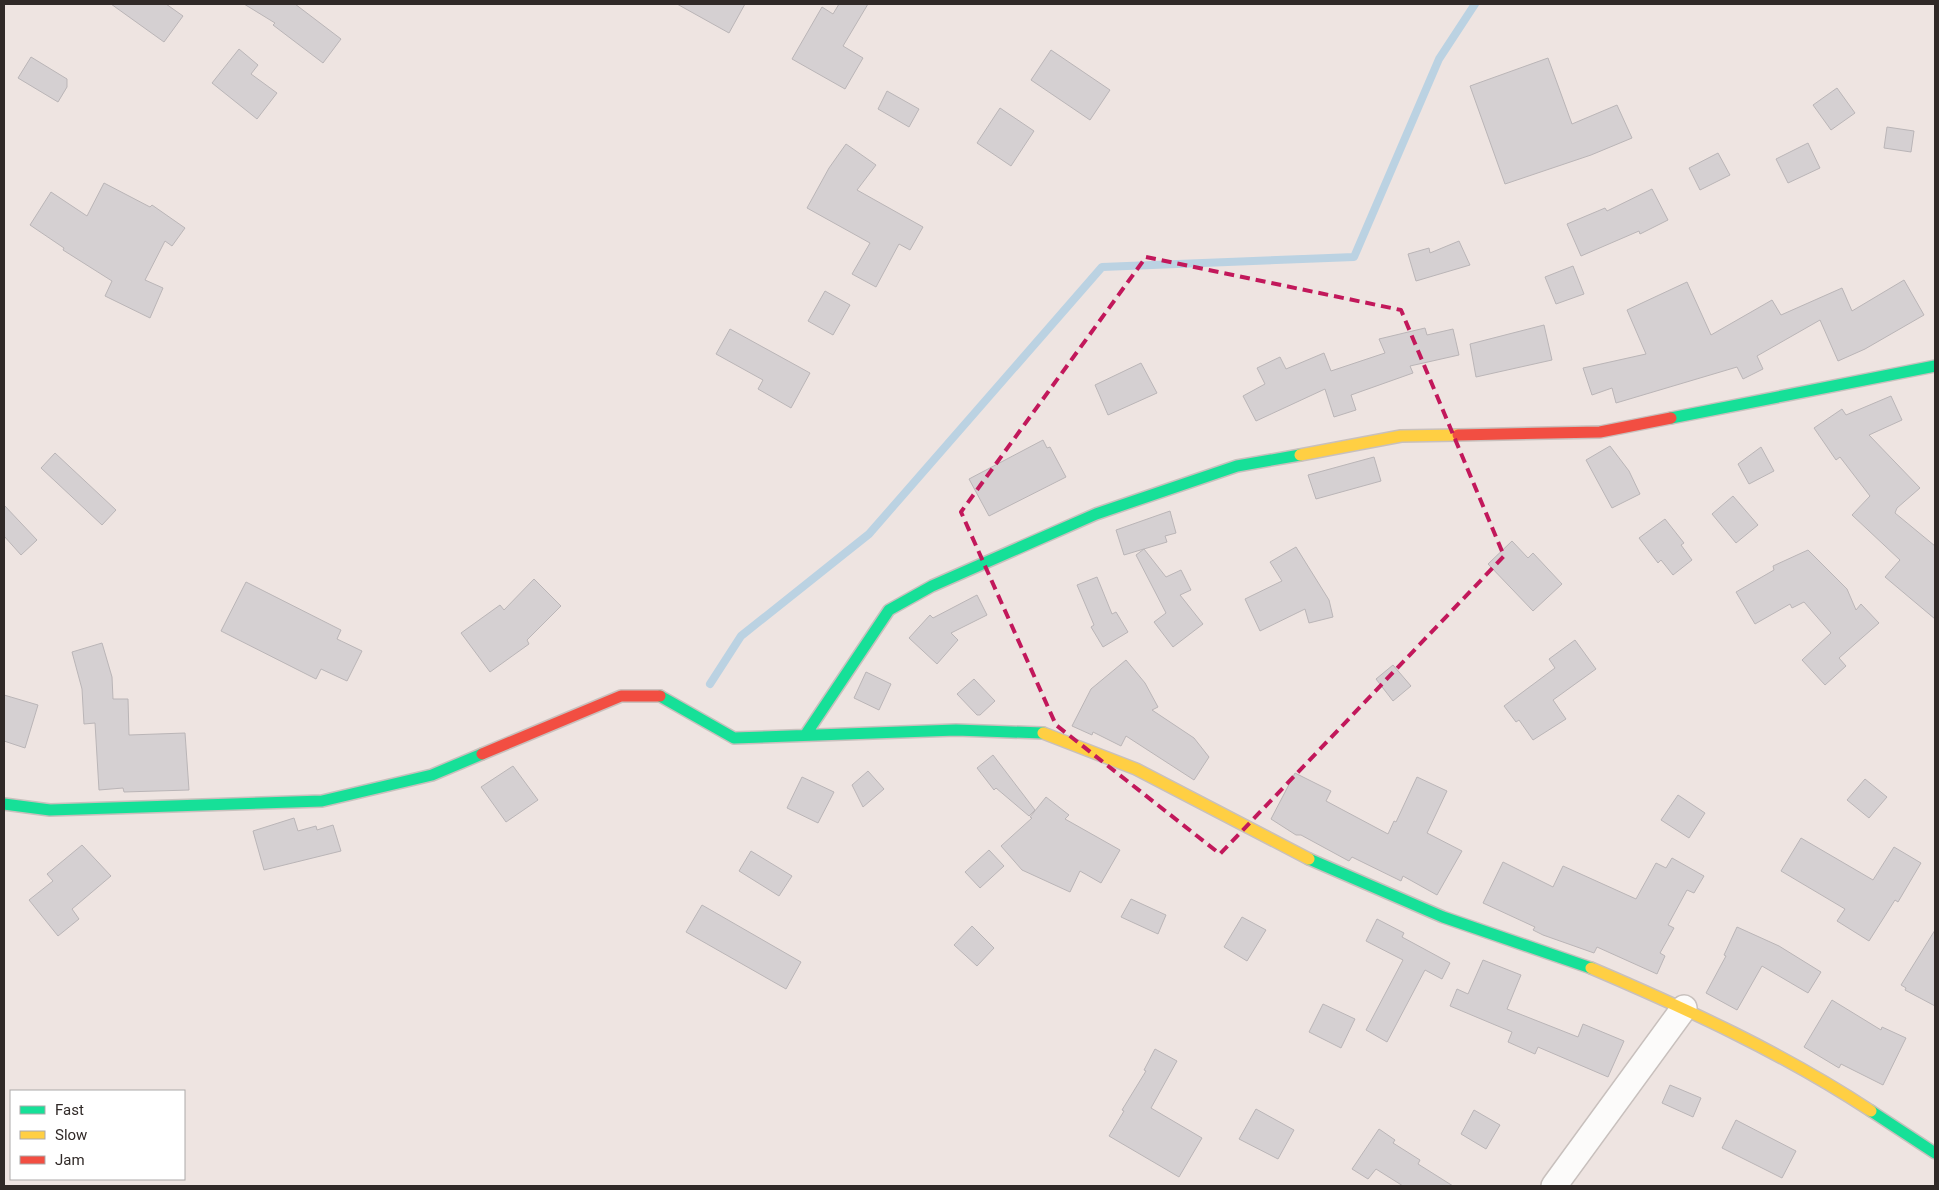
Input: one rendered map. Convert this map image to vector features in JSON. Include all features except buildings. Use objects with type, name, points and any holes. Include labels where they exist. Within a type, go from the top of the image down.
[{"type":"street","points":[[806,734],[889,610],[932,586],[1096,514],[1237,466],[1402,436],[1600,432],[1935,366]]},
{"type":"street","points":[[4,804],[50,810],[322,801],[432,775],[621,696],[663,696],[734,738],[956,730],[1046,733],[1136,769],[1322,866],[1443,917],[1588,967],[1684,1008],[1821,1078],[1935,1153]]},
{"type":"street","points":[[1554,1186],[1684,1008]]},
{"type":"highlighted area","points":[[1146,257],[1401,310],[1504,556],[1220,854],[1056,725],[961,512]]},
{"type":"waterway","points":[[710,684],[741,636],[869,534],[1102,267],[1354,257],[1439,59],[1475,4]]},
{"type":"traffic: fast","points":[[1671,418],[1935,366]]},
{"type":"traffic: fast","points":[[806,734],[889,610],[932,586],[1096,514],[1237,466],[1300,455]]},
{"type":"traffic: fast","points":[[660,696],[734,738],[956,730],[1043,733]]},
{"type":"traffic: fast","points":[[4,804],[50,810],[322,801],[432,775],[482,754]]},
{"type":"traffic: fast","points":[[1309,859],[1443,917],[1591,968]]},
{"type":"traffic: fast","points":[[1871,1111],[1935,1153]]},
{"type":"traffic: slow","points":[[1300,455],[1401,436],[1458,435]]},
{"type":"traffic: slow","points":[[1043,733],[1136,769],[1309,859]]},
{"type":"traffic: slow","points":[[1591,968],[1663,999],[1734,1033],[1804,1070],[1871,1111]]},
{"type":"traffic: jam","points":[[1458,435],[1600,432],[1671,418]]},
{"type":"traffic: jam","points":[[482,754],[621,696],[660,696]]}]
